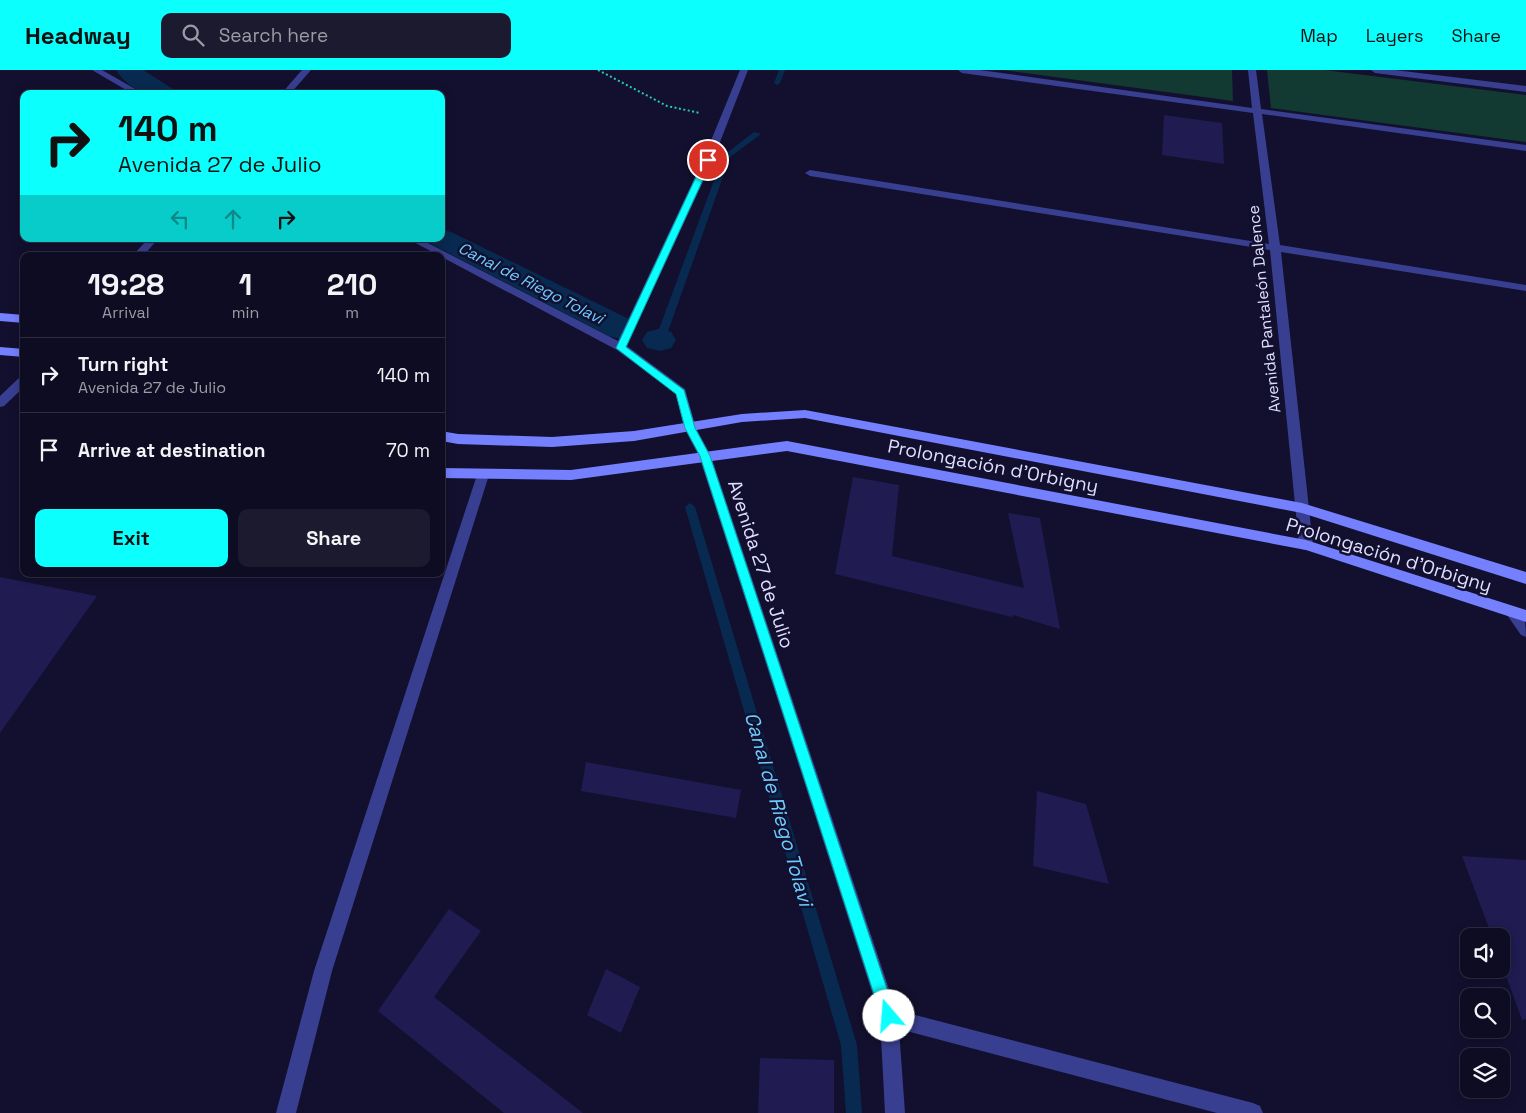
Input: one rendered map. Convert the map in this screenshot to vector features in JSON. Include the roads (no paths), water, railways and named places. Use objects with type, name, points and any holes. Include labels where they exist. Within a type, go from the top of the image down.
[{"type":"main road","points":[[0,317],[20,319]]},
{"type":"main road","points":[[0,351],[20,353]]},
{"type":"main road","name":"Prolongación d'Orbigny","points":[[445,437],[458,439],[552,442],[634,436],[742,418],[805,414],[1302,508],[1526,578]]},
{"type":"main road","name":"Prolongación d'Orbigny","points":[[445,473],[571,475],[787,446],[1306,545],[1526,616]]},
{"type":"street","points":[[96,70],[133,90]]},
{"type":"street","points":[[289,90],[307,70]]},
{"type":"street","points":[[621,348],[708,160],[744,70]]},
{"type":"street","points":[[962,70],[1526,148]]},
{"type":"street","name":"Avenida Pantaleón Dalence","points":[[1252,70],[1275,248],[1306,545]]},
{"type":"street","points":[[1374,70],[1526,89]]},
{"type":"street","points":[[810,172],[1526,288]]},
{"type":"street","points":[[141,252],[150,242]]},
{"type":"street","name":"Avenida 27 de Julio","points":[[419,242],[438,252]]},
{"type":"street","name":"Avenida 27 de Julio","points":[[445,256],[621,348],[681,392],[690,428],[705,456],[889,1016],[895,1113]]},
{"type":"street","points":[[0,403],[20,384]]},
{"type":"street","points":[[286,1113],[323,971],[483,475]]},
{"type":"street","points":[[1512,612],[1526,631]]},
{"type":"street","points":[[889,1016],[1253,1113]]},
{"type":"waterway","name":"Canal de Riego Tolavi","points":[[128,70],[144,83],[157,90]]},
{"type":"waterway","name":"Canal de Riego Tolavi","points":[[777,83],[782,70]]},
{"type":"waterway","name":"Canal de Riego Tolavi","points":[[660,340],[727,156],[757,134]]},
{"type":"waterway","name":"Canal de Riego Tolavi","points":[[445,240],[620,328]]},
{"type":"waterway","name":"Canal de Riego Tolavi","points":[[690,507],[849,1045],[854,1113]]}]
